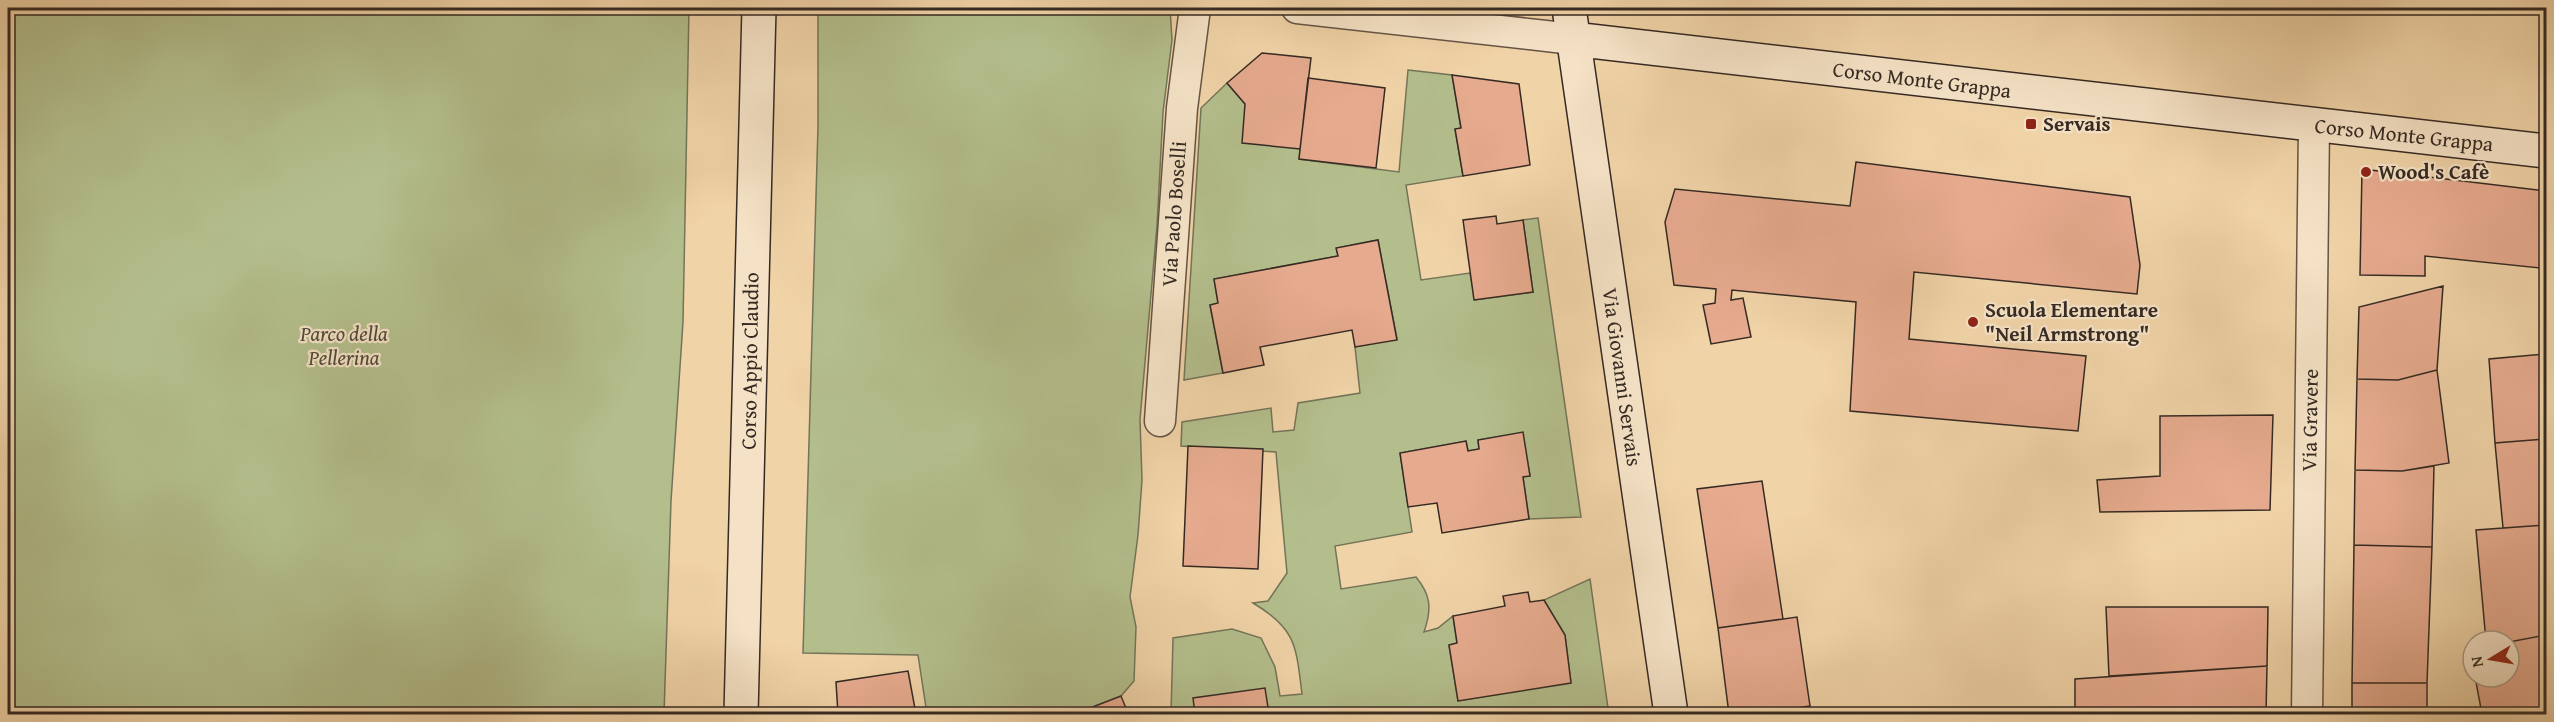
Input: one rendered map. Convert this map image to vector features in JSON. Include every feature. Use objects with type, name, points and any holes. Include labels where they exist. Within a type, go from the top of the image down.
[{"type":"street","name":"Corso Appio Claudio","points":[[741,714],[759,8]]},
{"type":"street","name":"Via Paolo Boselli","points":[[1160,421],[1182,108],[1195,8]]},
{"type":"street","name":"Corso Monte Grappa","points":[[1297,8],[1571,23],[2314,125],[2547,151]]},
{"type":"street","name":"Via Giovanni Servais","points":[[1571,23],[1671,714]]},
{"type":"street","name":"Via Gravere","points":[[2307,714],[2314,125]]},
{"type":"green space","name":"Parco della Pellerina","points":[[8,8],[689,8],[683,322],[671,501],[664,714],[8,714]]},
{"type":"green space","points":[[818,8],[1170,8],[1172,40],[1163,112],[1157,226],[1140,419],[1142,480],[1130,597],[1136,627],[1134,681],[1121,696],[1085,710],[1086,714],[927,714],[918,655],[803,653],[818,126]]},
{"type":"green space","points":[[1408,70],[1452,75],[1461,128],[1455,129],[1463,176],[1406,185],[1421,280],[1470,273],[1475,300],[1533,292],[1523,220],[1538,218],[1581,517],[1529,519],[1523,477],[1530,475],[1522,433],[1478,440],[1479,449],[1468,451],[1466,441],[1400,453],[1412,532],[1335,546],[1341,589],[1416,577],[1425,590],[1429,603],[1424,632],[1438,628],[1453,616],[1457,643],[1449,645],[1458,701],[1571,682],[1565,635],[1544,600],[1590,579],[1608,708],[1561,714],[1171,714],[1173,638],[1232,629],[1261,638],[1275,667],[1280,696],[1302,694],[1292,641],[1278,622],[1253,603],[1268,601],[1287,573],[1276,452],[1181,446],[1182,422],[1271,408],[1273,432],[1294,430],[1298,403],[1360,393],[1355,347],[1397,339],[1378,240],[1337,248],[1338,256],[1214,279],[1218,303],[1210,305],[1223,373],[1184,380],[1201,108],[1227,83],[1245,104],[1300,149],[1299,159],[1399,172]]},
{"type":"building","points":[[1262,53],[1311,58],[1300,149],[1242,143],[1245,104],[1227,83]]},
{"type":"building","points":[[1452,75],[1519,84],[1530,165],[1463,176],[1455,129],[1461,128]]},
{"type":"building","points":[[1308,78],[1385,88],[1376,168],[1299,159]]},
{"type":"building","points":[[1856,162],[2130,197],[2140,265],[2137,294],[1914,272],[1909,339],[2086,356],[2078,431],[1850,411],[1856,302],[1732,290],[1731,300],[1743,298],[1751,337],[1711,344],[1703,305],[1715,303],[1716,289],[1674,285],[1665,222],[1675,189],[1850,206]]},
{"type":"building","points":[[2362,169],[2546,191],[2540,268],[2425,256],[2425,276],[2360,275]]},
{"type":"building","points":[[2546,200],[2546,268],[2540,268]]},
{"type":"building","points":[[1496,216],[1497,224],[1523,220],[1533,292],[1474,300],[1463,220]]},
{"type":"building","points":[[1378,240],[1397,340],[1355,347],[1352,330],[1260,347],[1264,365],[1223,373],[1210,305],[1218,303],[1214,279],[1338,256],[1336,248]]},
{"type":"building","points":[[2443,286],[2437,370],[2398,380],[2357,379],[2359,307]]},
{"type":"building","points":[[2546,354],[2546,439],[2495,443],[2489,359]]},
{"type":"building","points":[[2437,370],[2449,463],[2402,471],[2355,470],[2357,379],[2398,380]]},
{"type":"building","points":[[2273,415],[2270,510],[2100,512],[2097,480],[2160,476],[2160,416]]},
{"type":"building","points":[[1523,432],[1530,476],[1523,477],[1529,519],[1442,533],[1437,503],[1408,507],[1400,453],[1466,441],[1468,451],[1479,449],[1478,440]]},
{"type":"building","points":[[2546,439],[2546,525],[2503,528],[2495,443]]},
{"type":"building","points":[[1188,446],[1263,449],[1258,569],[1183,566]]},
{"type":"building","points":[[2434,466],[2432,547],[2354,545],[2355,470],[2402,471]]},
{"type":"building","points":[[1762,481],[1783,619],[1718,628],[1697,489]]},
{"type":"building","points":[[2546,525],[2546,635],[2521,640],[2521,629],[2485,629],[2476,530]]},
{"type":"building","points":[[2354,545],[2432,547],[2427,683],[2352,683]]},
{"type":"building","points":[[1528,592],[1530,602],[1544,600],[1565,635],[1571,683],[1458,701],[1449,645],[1457,643],[1453,616],[1505,606],[1503,596]]},
{"type":"building","points":[[2106,607],[2268,607],[2267,666],[2109,676]]},
{"type":"building","points":[[1797,617],[1810,706],[1752,714],[1729,714],[1718,628]]},
{"type":"building","points":[[2546,635],[2546,714],[2482,714],[2477,689],[2521,689],[2521,640]]},
{"type":"building","points":[[2267,666],[2266,714],[2075,714],[2075,679]]},
{"type":"building","points":[[908,671],[916,714],[838,714],[836,682]]},
{"type":"building","points":[[2352,683],[2427,683],[2427,714],[2352,714]]},
{"type":"building","points":[[1265,688],[1269,714],[1195,714],[1193,698]]},
{"type":"building","points":[[1121,696],[1128,713],[1086,714],[1085,710]]},
{"type":"building","points":[[1810,706],[1811,714],[1752,714]]},
{"type":"place","name":"Servais","points":[[2031,124]]},
{"type":"place","name":"Wood's Cafè","points":[[2366,172]]},
{"type":"place","name":"Scuola Elementare \"Neil Armstrong\"","points":[[1973,322]]}]
